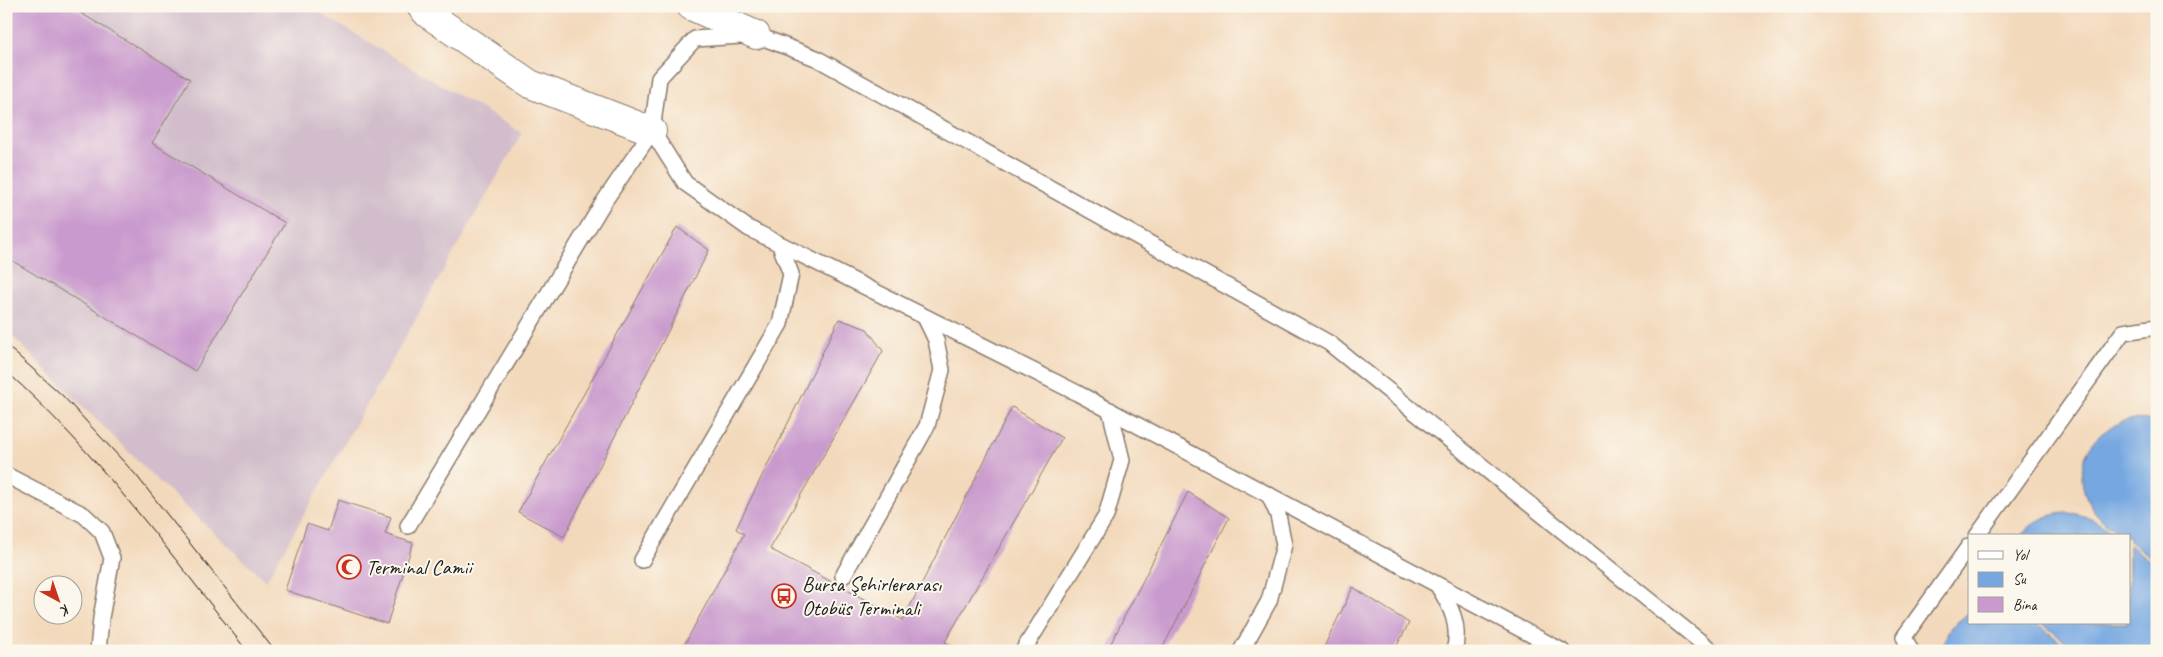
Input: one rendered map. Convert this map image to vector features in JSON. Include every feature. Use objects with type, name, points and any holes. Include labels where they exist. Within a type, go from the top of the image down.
[{"type":"street","points":[[421,6],[428,14],[530,84],[652,131]]},
{"type":"street","points":[[691,6],[756,35]]},
{"type":"lane","points":[[408,526],[603,203],[652,131],[659,78],[695,39],[756,35],[816,58],[1330,343],[1712,651]]},
{"type":"lane","points":[[652,131],[685,183],[748,228],[1110,410],[1562,651]]},
{"type":"lane","points":[[642,560],[780,324],[791,274],[780,245]]},
{"type":"lane","points":[[843,576],[927,426],[942,370],[936,340],[925,317]]},
{"type":"lane","points":[[1978,534],[2123,332],[2157,327]]},
{"type":"lane","points":[[1024,651],[1106,516],[1122,460],[1110,410]]},
{"type":"lane","points":[[6,475],[84,515],[102,532],[112,558],[101,618],[98,651]]},
{"type":"lane","points":[[1241,651],[1269,601],[1284,545],[1278,515],[1269,494]]},
{"type":"lane","points":[[1912,651],[1904,637],[1968,547]]},
{"type":"lane","points":[[1437,585],[1451,608],[1458,638],[1454,651]]},
{"type":"shaded area","points":[[6,6],[308,6],[522,133],[266,581],[155,478],[6,330]]},
{"type":"water","points":[[2134,419],[2157,421],[2157,562],[2130,542],[2130,534],[2121,534],[2109,526],[2095,512],[2086,496],[2082,480],[2083,463],[2089,448],[2100,435],[2115,425]]},
{"type":"water","points":[[2061,513],[2082,515],[2114,534],[2023,534],[2036,522],[2048,516]]},
{"type":"water","points":[[2130,546],[2157,566],[2157,651],[2078,651],[2042,624],[2130,624]]},
{"type":"water","points":[[1968,614],[1968,624],[2037,624],[2072,651],[1939,651],[1951,627]]},
{"type":"building","points":[[6,6],[69,6],[190,79],[152,143],[285,223],[195,371],[6,257]]},
{"type":"building","points":[[677,227],[709,250],[564,537],[518,512]]},
{"type":"building","points":[[839,319],[867,329],[883,351],[770,549],[903,620],[1012,407],[1062,438],[945,642],[961,651],[681,651],[744,534],[736,529]]},
{"type":"building","points":[[1188,492],[1229,518],[1161,651],[1107,651]]},
{"type":"building","name":"Terminal Camii","points":[[338,500],[391,517],[385,534],[413,543],[387,624],[285,590],[307,524],[328,531]]},
{"type":"building","points":[[1353,587],[1409,623],[1394,651],[1322,651]]},
{"type":"tram line","points":[[6,345],[62,395],[136,475],[275,651]]},
{"type":"tram line","points":[[6,371],[40,403],[103,470],[247,651]]},
{"type":"place","name":"Terminal Camii","points":[[349,567]]},
{"type":"place","name":"Bursa Şehirlerarası Otobüs Terminali","points":[[784,596]]}]
